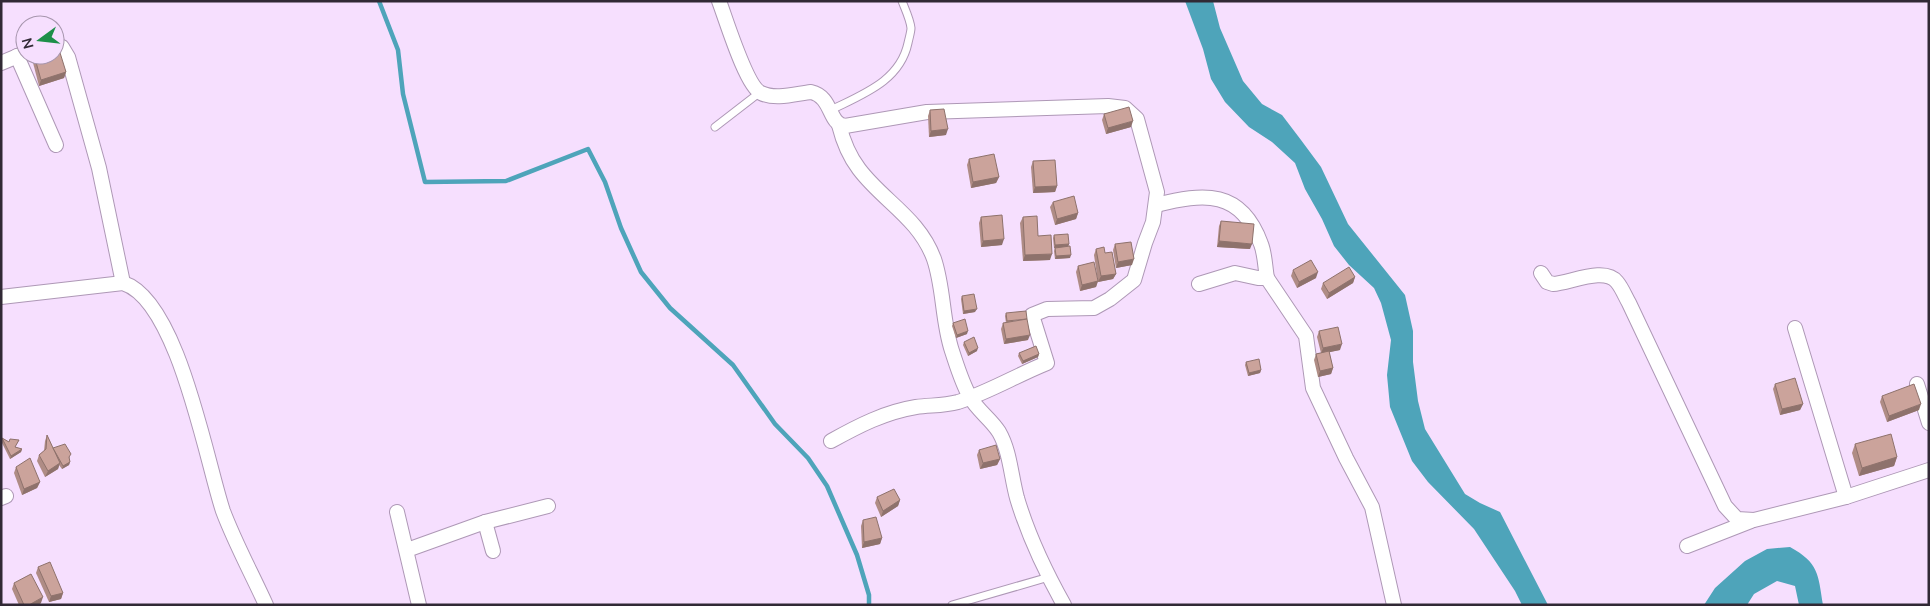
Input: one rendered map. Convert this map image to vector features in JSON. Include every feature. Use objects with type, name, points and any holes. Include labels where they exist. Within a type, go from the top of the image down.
[{"type":"street","points":[[720,1],[748,77],[759,93],[774,97],[811,92],[817,93],[823,98],[838,125],[845,146],[860,170],[904,213],[921,233],[934,259],[943,314],[952,350],[970,398],[999,432],[1008,458],[1016,496],[1026,524],[1049,578],[1064,605]]},
{"type":"street","points":[[65,52],[99,168],[123,283]]},
{"type":"street","points":[[1,63],[15,57]]},
{"type":"street","points":[[25,65],[56,146]]},
{"type":"street","points":[[830,441],[866,421],[918,407],[938,407],[970,398],[1047,364],[1032,315],[1047,309],[1094,308],[1110,299],[1134,280],[1145,243],[1154,222],[1158,192],[1137,119],[1125,108],[1108,106],[956,110],[927,112],[845,126],[838,125]]},
{"type":"street","points":[[1156,205],[1181,199],[1204,197],[1228,202],[1246,215],[1261,245],[1268,278],[1306,336],[1313,388],[1346,458],[1372,507],[1394,605]]},
{"type":"street","points":[[1199,284],[1235,272],[1258,278],[1268,278]]},
{"type":"street","points":[[1541,273],[1548,282],[1553,284],[1597,275],[1608,275],[1616,280],[1629,302],[1725,506],[1736,519],[1754,520]]},
{"type":"street","points":[[1,297],[123,283],[133,286],[153,306],[171,344],[197,413],[209,465],[224,512],[266,605]]},
{"type":"street","points":[[1795,328],[1846,498]]},
{"type":"street","points":[[1917,384],[1929,423]]},
{"type":"street","points":[[1687,546],[1754,520],[1846,498],[1929,470]]},
{"type":"street","points":[[407,550],[485,522],[548,506]]},
{"type":"street","points":[[397,512],[418,605]]},
{"type":"street","points":[[485,522],[492,551]]},
{"type":"lane","points":[[831,110],[874,87],[889,77],[900,65],[906,54],[911,28],[902,1]]},
{"type":"lane","points":[[715,127],[759,93]]},
{"type":"lane","points":[[952,605],[1049,578]]},
{"type":"water","points":[[1185,1],[1213,1],[1220,28],[1243,81],[1262,104],[1282,115],[1301,140],[1321,167],[1348,224],[1405,295],[1413,331],[1413,362],[1418,401],[1425,429],[1465,494],[1500,512],[1548,605],[1522,605],[1515,591],[1474,529],[1428,482],[1412,461],[1390,407],[1387,375],[1391,340],[1381,303],[1374,288],[1349,265],[1334,246],[1322,219],[1305,189],[1295,163],[1272,142],[1249,127],[1225,102],[1211,79],[1203,49]]},
{"type":"water","points":[[1790,547],[1807,558],[1816,570],[1823,605],[1799,605],[1795,586],[1777,581],[1754,594],[1747,605],[1704,605],[1715,588],[1745,561],[1767,549]]},
{"type":"building","points":[[37,65],[64,65],[66,72],[41,80]]},
{"type":"building","points":[[1129,107],[1133,121],[1108,128],[1104,114]]},
{"type":"building","points":[[944,109],[948,129],[931,131],[930,110]]},
{"type":"building","points":[[994,154],[999,177],[973,182],[969,159]]},
{"type":"building","points":[[1055,160],[1057,186],[1035,187],[1033,161]]},
{"type":"building","points":[[1074,196],[1078,213],[1057,219],[1053,202]]},
{"type":"building","points":[[1002,215],[1004,239],[983,241],[981,217]]},
{"type":"building","points":[[1037,216],[1038,236],[1051,235],[1052,254],[1025,255],[1023,217]]},
{"type":"building","points":[[1221,221],[1254,224],[1252,244],[1219,241]]},
{"type":"building","points":[[1068,234],[1069,244],[1055,245],[1054,235]]},
{"type":"building","points":[[1131,242],[1134,259],[1118,262],[1115,244]]},
{"type":"building","points":[[1070,246],[1071,255],[1056,256],[1055,248]]},
{"type":"building","points":[[1104,247],[1105,253],[1112,252],[1116,274],[1101,276],[1096,249]]},
{"type":"building","points":[[1311,260],[1318,272],[1299,282],[1293,270]]},
{"type":"building","points":[[1094,262],[1098,281],[1082,285],[1078,266]]},
{"type":"building","points":[[1349,267],[1355,277],[1329,293],[1323,283]]},
{"type":"building","points":[[974,294],[977,309],[964,311],[962,296]]},
{"type":"building","points":[[1026,311],[1027,319],[1007,321],[1006,313]]},
{"type":"building","points":[[965,319],[968,331],[957,335],[953,323]]},
{"type":"building","points":[[1027,319],[1030,335],[1006,339],[1003,323]]},
{"type":"building","points":[[1338,327],[1342,344],[1323,348],[1319,331]]},
{"type":"building","points":[[974,337],[978,348],[969,353],[964,342]]},
{"type":"building","points":[[1036,346],[1039,354],[1023,361],[1019,353]]},
{"type":"building","points":[[1329,351],[1333,368],[1320,371],[1316,354]]},
{"type":"building","points":[[1259,359],[1261,370],[1249,373],[1246,362]]},
{"type":"building","points":[[1795,378],[1803,404],[1782,409],[1775,384]]},
{"type":"building","points":[[1914,384],[1921,404],[1889,416],[1882,396]]},
{"type":"building","points":[[1891,434],[1897,457],[1862,468],[1855,444]]},
{"type":"building","points":[[47,435],[60,463],[48,471],[39,455],[46,449]]},
{"type":"building","points":[[2,438],[9,442],[10,439],[19,440],[15,447],[22,449],[11,456]]},
{"type":"building","points":[[65,444],[71,454],[69,457],[70,462],[63,466],[53,448]]},
{"type":"building","points":[[996,445],[1000,459],[983,463],[979,450]]},
{"type":"building","points":[[30,458],[40,482],[24,489],[16,467]]},
{"type":"building","points":[[894,489],[900,500],[883,511],[877,497]]},
{"type":"building","points":[[876,517],[882,538],[864,542],[863,520]]},
{"type":"building","points":[[50,562],[63,593],[51,596],[38,567]]},
{"type":"building","points":[[31,574],[43,597],[29,605],[24,605],[14,583]]},
{"type":"waterway","points":[[379,1],[398,50],[403,94],[425,182],[506,181],[588,149],[605,182],[621,228],[641,272],[670,308],[733,365],[775,424],[808,458],[827,486],[857,555],[869,595],[869,605]]}]
